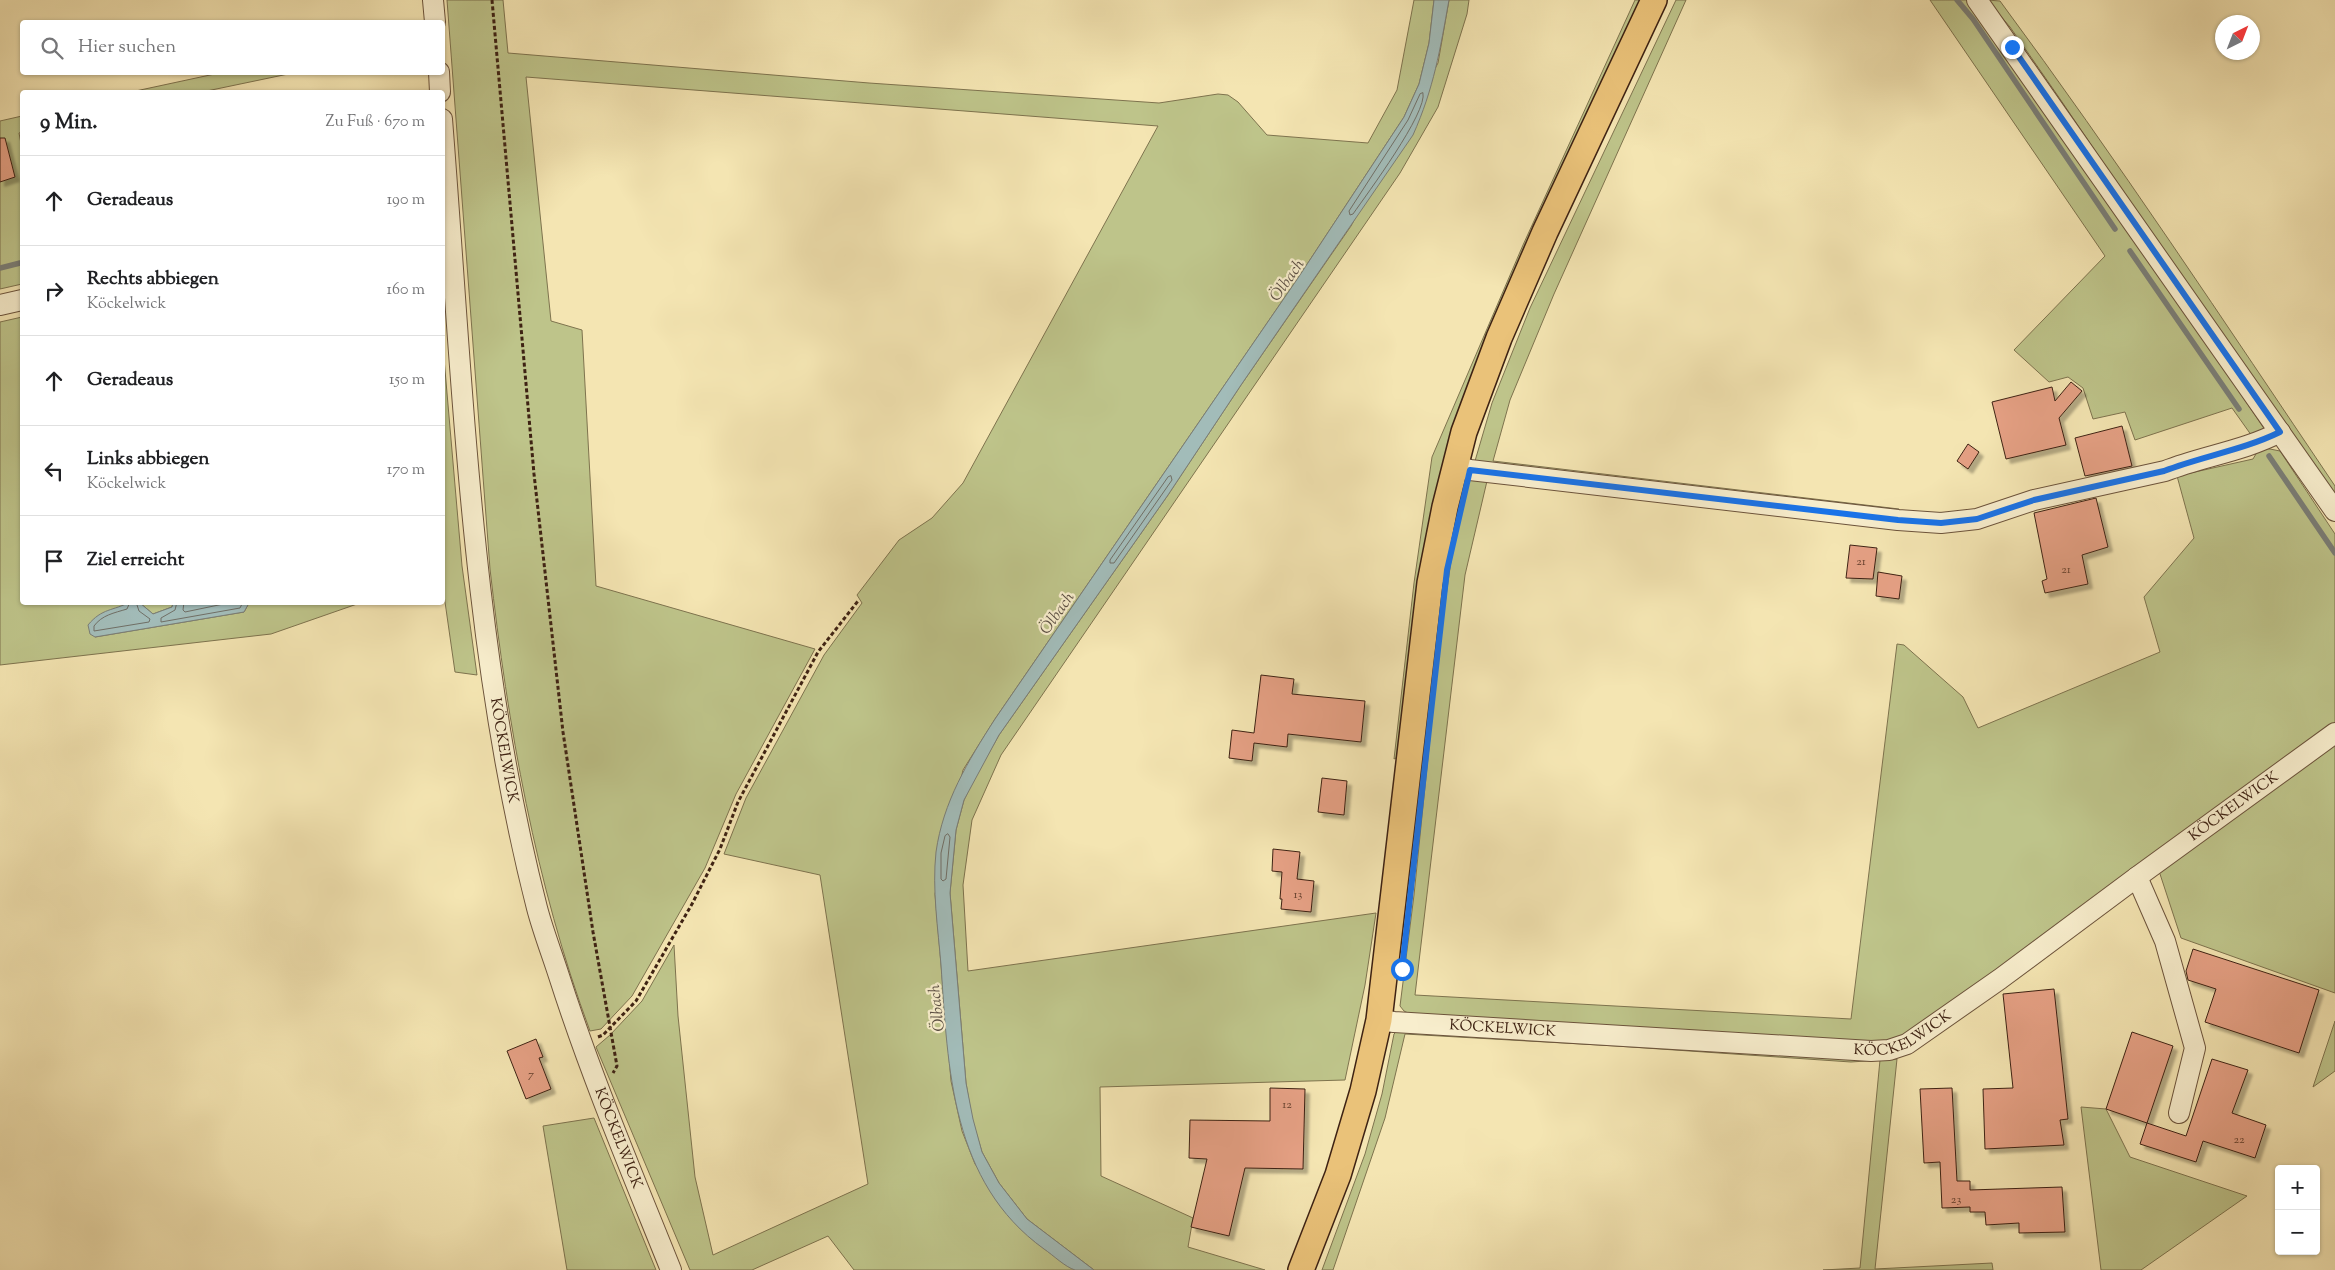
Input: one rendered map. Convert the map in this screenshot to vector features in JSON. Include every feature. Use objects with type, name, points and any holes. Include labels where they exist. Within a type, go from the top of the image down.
[{"type":"main road","points":[[1301,1270],[1338,1175],[1363,1091],[1378,1020],[1430,583],[1464,432],[1499,338],[1545,232],[1654,0]]},
{"type":"street","points":[[433,0],[435,20]]},
{"type":"street","points":[[1977,0],[2335,511]]},
{"type":"street","points":[[439,75],[440,90]]},
{"type":"street","name":"KÖCKELWICK","points":[[445,185],[451,331],[478,578],[497,712],[514,806],[538,910],[582,1044],[671,1270]]},
{"type":"street","points":[[0,305],[20,300]]},
{"type":"street","points":[[1455,466],[1470,470],[1898,520],[1941,523],[1977,519],[2034,500],[2164,471],[2184,463],[2260,443],[2280,432]]},
{"type":"street","name":"KÖCKELWICK","points":[[1378,1020],[1871,1051],[1888,1050],[1907,1044],[2000,979],[2335,733]]},
{"type":"street","points":[[2137,877],[2165,941],[2195,1048],[2179,1113]]},
{"type":"path","points":[[492,0],[534,474],[563,732],[593,932],[617,1066],[600,1093]]},
{"type":"path","points":[[582,1044],[603,1035],[636,1001],[692,904],[720,849],[738,802],[818,652],[858,601]]},
{"type":"green space","points":[[447,0],[503,0],[508,53],[869,83],[1159,103],[1218,94],[1228,95],[1238,102],[1267,135],[1368,143],[1397,90],[1414,0],[1434,0],[1429,43],[1419,84],[1404,117],[1298,278],[995,719],[963,770],[935,894],[951,1081],[962,1131],[975,1164],[1034,1241],[1075,1270],[854,1270],[828,1236],[752,1270],[690,1270],[596,1047],[642,1001],[674,945],[678,1016],[695,1177],[713,1255],[868,1184],[820,875],[724,854],[746,798],[824,655],[862,603],[857,595],[899,540],[932,518],[963,483],[1158,126],[526,77],[551,321],[582,330],[596,586],[815,649],[736,794],[705,868],[632,996],[601,1029],[590,1031],[571,975],[539,861],[526,803],[505,687],[490,569]]},
{"type":"green space","points":[[1449,0],[1469,0],[1467,14],[1438,107],[1400,173],[1001,755],[972,820],[963,885],[968,971],[1376,913],[1365,985],[1345,1080],[1100,1087],[1101,1176],[1193,1218],[1188,1247],[1265,1270],[1094,1270],[1027,1219],[999,1183],[982,1152],[972,1119],[966,1083],[950,893],[956,830],[964,800],[999,735],[1168,495],[1241,385],[1351,226],[1438,63]]},
{"type":"green space","points":[[1635,0],[1646,0],[1501,309],[1398,757],[1394,759],[1414,583],[1432,457],[1523,245]]},
{"type":"green space","points":[[1676,0],[1686,0],[1554,294],[1510,400],[1493,461],[1899,509],[1898,515],[1475,461],[1492,403],[1530,308]]},
{"type":"green space","points":[[1930,0],[1968,0],[2123,218],[2265,430],[2254,439],[2232,408],[2135,440],[2125,412],[2093,419],[2083,388],[2068,377],[2049,382],[2014,350],[2105,256]]},
{"type":"green space","points":[[1987,0],[2000,1],[2128,181],[2335,486],[2335,505],[2058,96],[2010,27]]},
{"type":"green space","points":[[210,75],[283,75],[212,90],[140,90]]},
{"type":"green space","points":[[20,116],[20,284],[0,289],[0,121]]},
{"type":"green space","points":[[20,317],[20,605],[128,605],[95,637],[244,612],[248,605],[354,605],[271,634],[0,665],[0,322]]},
{"type":"green space","points":[[445,370],[462,566],[477,675],[455,672],[445,602]]},
{"type":"green space","points":[[2260,447],[2280,451],[2335,534],[2335,726],[1993,975],[1894,1041],[1881,1043],[1412,1015],[1404,1011],[1400,1006],[1414,895],[1440,639],[1451,561],[1469,479],[1487,481],[1465,575],[1415,995],[1851,1019],[1897,644],[1904,645],[1963,697],[1978,728],[2160,652],[2144,597],[2194,538],[2177,476],[2253,459]]},
{"type":"green space","points":[[142,605],[172,605],[172,607],[153,614]]},
{"type":"green space","points":[[2335,736],[2335,993],[2181,938],[2160,874],[2155,867]]},
{"type":"green space","points":[[2335,1021],[2335,1071],[2313,1087]]},
{"type":"green space","points":[[1398,1030],[1880,1060],[1851,1062],[1405,1034],[1385,1118],[1333,1270],[1322,1270],[1365,1154],[1382,1094],[1394,1034]]},
{"type":"green space","points":[[1897,1059],[1875,1269],[1992,1263],[1993,1270],[1823,1270],[1860,1268],[1880,1060]]},
{"type":"green space","points":[[2081,1107],[2106,1109],[2130,1157],[2247,1196],[2141,1270],[2101,1270]]},
{"type":"green space","points":[[594,1118],[656,1270],[567,1270],[543,1126]]},
{"type":"water","points":[[1434,0],[1449,0],[1431,85],[1413,135],[1241,385],[1168,495],[999,735],[964,800],[956,830],[950,893],[966,1083],[973,1119],[982,1152],[999,1183],[1027,1219],[1094,1270],[1075,1270],[1063,1264],[1013,1222],[990,1191],[972,1157],[960,1121],[952,1083],[947,1044],[935,895],[936,852],[944,816],[966,766],[995,719],[1298,278],[1404,117],[1419,84],[1429,43]]},
{"type":"water","points":[[124,605],[142,605],[153,614],[172,607],[172,605],[248,605],[244,612],[95,637],[90,634],[88,625],[108,610]]},
{"type":"building","points":[[0,138],[5,138],[15,177],[0,182]]},
{"type":"building","points":[[2071,382],[2082,391],[2059,418],[2066,445],[2006,459],[1992,402],[2052,387],[2055,401]]},
{"type":"building","points":[[2122,426],[2132,466],[2085,476],[2075,438]]},
{"type":"building","points":[[1968,444],[1979,452],[1968,469],[1957,461]]},
{"type":"building","points":[[2096,498],[2108,547],[2082,555],[2088,584],[2045,593],[2042,581],[2047,579],[2034,513]]},
{"type":"building","points":[[1850,545],[1877,548],[1873,579],[1846,578]]},
{"type":"building","points":[[1878,572],[1902,576],[1899,599],[1876,596]]},
{"type":"building","points":[[1261,675],[1294,679],[1292,694],[1365,701],[1361,742],[1288,734],[1287,747],[1254,743],[1252,761],[1229,758],[1232,730],[1254,733]]},
{"type":"building","points":[[1322,778],[1347,781],[1344,815],[1318,812]]},
{"type":"building","points":[[1273,849],[1300,852],[1297,879],[1314,881],[1311,912],[1281,909],[1282,872],[1272,871]]},
{"type":"building","points":[[2193,949],[2319,990],[2299,1053],[2205,1022],[2216,989],[2188,980],[2186,971]]},
{"type":"building","points":[[2054,989],[2068,1119],[2060,1120],[2064,1145],[1985,1149],[1983,1089],[2013,1088],[2003,994]]},
{"type":"building","points":[[2132,1032],[2173,1046],[2147,1123],[2106,1109]]},
{"type":"building","points":[[536,1039],[543,1057],[539,1058],[551,1089],[526,1099],[507,1051]]},
{"type":"building","points":[[2212,1059],[2248,1070],[2232,1113],[2266,1125],[2255,1158],[2203,1141],[2196,1162],[2140,1144],[2147,1123],[2186,1136]]},
{"type":"building","points":[[1270,1088],[1305,1089],[1303,1169],[1245,1168],[1229,1236],[1191,1227],[1207,1159],[1189,1158],[1190,1120],[1270,1121]]},
{"type":"building","points":[[1952,1088],[1957,1181],[1970,1181],[1970,1190],[2062,1187],[2065,1232],[2019,1233],[2019,1223],[1986,1225],[1985,1212],[1970,1212],[1970,1207],[1942,1208],[1940,1162],[1924,1163],[1920,1089]]},
{"type":"waterway","points":[[1957,0],[1973,19],[2115,229]]},
{"type":"waterway","points":[[2130,251],[2239,409]]},
{"type":"waterway","points":[[0,268],[20,263]]},
{"type":"waterway","points":[[2269,456],[2335,553]]},
{"type":"route","points":[[1402,969],[1447,570],[1470,470],[1898,520],[1941,523],[1977,519],[2009,510],[2034,500],[2164,471],[2184,463],[2260,443],[2280,432],[2012,47]]},
{"type":"water label","name":"Ölbach","points":[[1288,281]]},
{"type":"water label","name":"Ölbach","points":[[1058,614]]},
{"type":"water label","name":"Ölbach","points":[[938,1008]]}]
